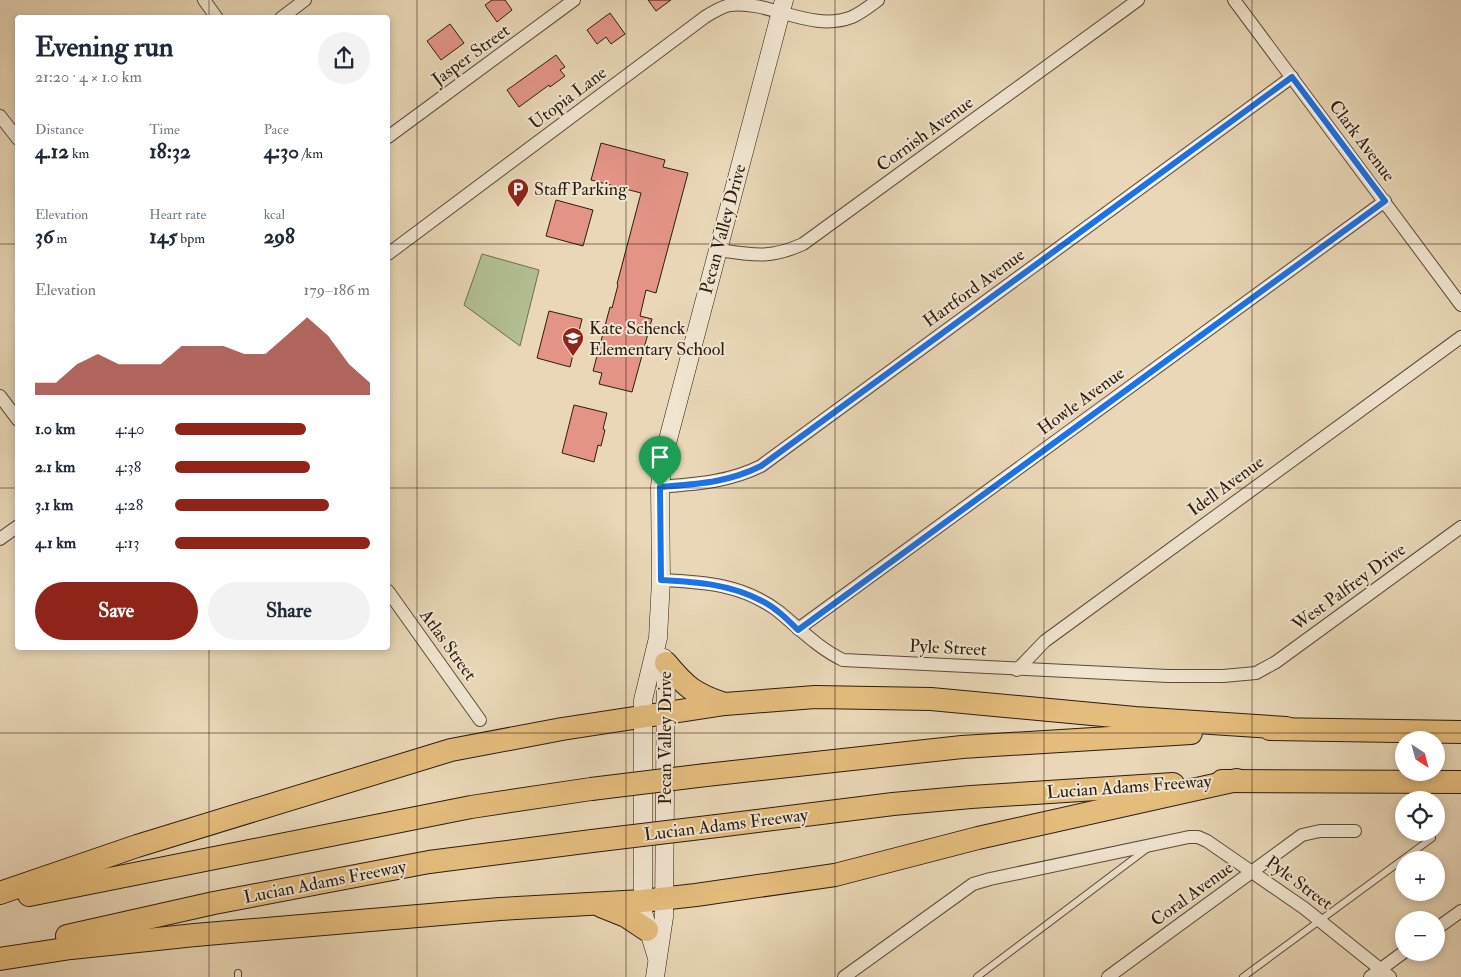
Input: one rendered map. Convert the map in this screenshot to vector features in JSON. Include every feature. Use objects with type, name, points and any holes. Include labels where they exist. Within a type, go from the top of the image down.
[{"type":"highway","points":[[666,663],[693,692],[725,704]]},
{"type":"highway","points":[[0,893],[137,846],[451,750],[562,728],[725,704],[823,697],[931,699],[1135,718],[1286,728],[1461,732]]},
{"type":"highway","points":[[0,901],[471,807],[591,789],[962,747],[1286,728]]},
{"type":"highway","points":[[0,959],[70,948],[195,934],[461,912],[642,902],[834,875],[978,838],[1237,780]]},
{"type":"highway","name":"Lucian Adams Freeway","points":[[0,951],[214,903],[429,862],[893,804],[1237,780],[1461,782]]},
{"type":"highway","points":[[595,904],[626,916],[647,930]]},
{"type":"main road","name":"Pecan Valley Drive","points":[[657,958],[647,930],[642,902],[643,716],[644,695],[658,638],[661,580],[660,487],[662,468],[782,6]]},
{"type":"main road","name":"Pecan Valley Drive","points":[[656,977],[657,958],[664,917],[666,713],[666,663],[658,638]]},
{"type":"street","points":[[204,0],[215,15]]},
{"type":"street","points":[[285,15],[305,0]]},
{"type":"street","name":"Jasper Street","points":[[390,136],[574,0]]},
{"type":"street","name":"Utopia Lane","points":[[390,249],[705,17],[728,5],[782,6],[824,20],[836,20],[851,17],[878,0]]},
{"type":"street","name":"Cornish Avenue","points":[[718,250],[762,256],[779,254],[803,244],[1138,0]]},
{"type":"street","name":"Clark Avenue","points":[[1234,0],[1461,305]]},
{"type":"street","name":"Hartford Avenue","points":[[660,487],[720,481],[741,475],[761,466],[1292,77]]},
{"type":"street","points":[[0,116],[15,135]]},
{"type":"street","name":"Howle Avenue","points":[[798,630],[1385,201]]},
{"type":"street","name":"Idell Avenue","points":[[1016,670],[1045,640],[1461,337]]},
{"type":"street","points":[[0,396],[15,416]]},
{"type":"street","name":"West Palfrey Drive","points":[[1256,673],[1276,662],[1461,527]]},
{"type":"street","points":[[0,539],[15,531]]},
{"type":"street","name":"Pyle Street","points":[[661,580],[703,582],[739,590],[763,601],[779,612],[798,630],[843,660],[1168,676],[1223,676],[1256,673]]},
{"type":"street","name":"Atlas Street","points":[[390,594],[480,720]]},
{"type":"street","name":"Coral Avenue","points":[[1108,977],[1302,835],[1320,831],[1355,831]]},
{"type":"street","name":"Pyle Street","points":[[844,977],[973,884],[1189,837],[1198,837],[1208,841],[1253,872],[1321,921],[1386,973]]},
{"type":"street","points":[[1445,923],[1461,911]]},
{"type":"street","points":[[1370,977],[1386,973],[1396,961]]},
{"type":"lane","points":[[1243,977],[1428,841]]},
{"type":"lane","points":[[977,977],[1152,845]]},
{"type":"green space","points":[[482,254],[539,270],[520,346],[464,305]]},
{"type":"building","points":[[492,0],[505,0],[512,10],[497,22],[485,5]]},
{"type":"building","points":[[648,0],[671,0],[656,11]]},
{"type":"building","points":[[610,13],[625,34],[611,44],[606,37],[597,44],[587,30]]},
{"type":"building","points":[[450,24],[464,43],[441,60],[427,41]]},
{"type":"building","points":[[556,55],[565,67],[560,70],[565,76],[519,107],[507,90]]},
{"type":"building","points":[[601,143],[665,160],[663,167],[688,173],[656,293],[646,290],[640,316],[652,319],[632,392],[599,384],[602,373],[593,371],[610,307],[612,308],[641,193],[591,180]]},
{"type":"building","points":[[556,200],[593,210],[583,246],[546,236]]},
{"type":"building","points":[[549,311],[582,319],[570,367],[537,358]]},
{"type":"building","points":[[574,405],[607,413],[601,446],[598,445],[594,462],[562,453]]},
{"type":"place","name":"Staff Parking","points":[[518,208]]},
{"type":"place","name":"Kate Schenck Elementary School","points":[[573,357]]},
{"type":"route","points":[[1292,77],[1385,201],[798,630],[779,612],[763,601],[739,590],[703,582],[661,580],[660,487],[706,484],[734,478],[761,466],[1292,77]]}]
